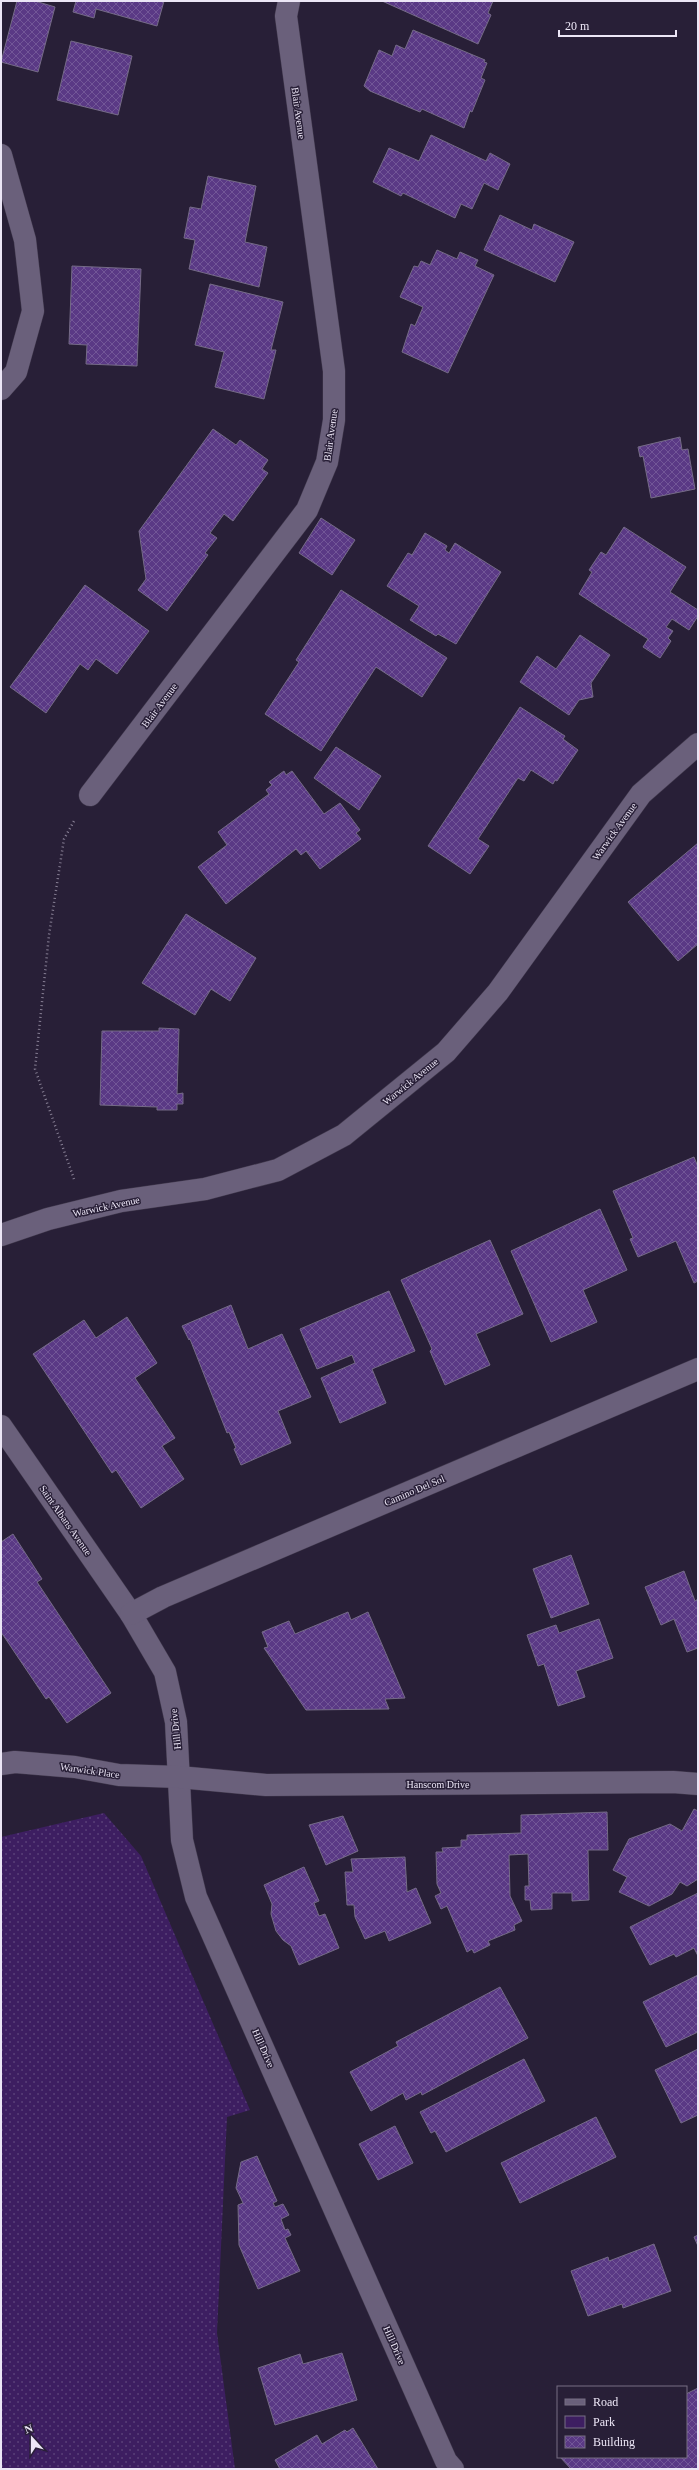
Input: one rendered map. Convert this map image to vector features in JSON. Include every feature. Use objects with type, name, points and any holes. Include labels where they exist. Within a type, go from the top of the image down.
[{"type":"street","name":"Blair Avenue","points":[[90,795],[307,510],[327,462],[334,420],[334,371],[286,16],[289,1]]},
{"type":"street","points":[[1,155],[25,240],[32,312],[16,372],[1,389]]},
{"type":"street","name":"Warwick Avenue","points":[[1,1235],[48,1219],[121,1201],[205,1189],[278,1170],[344,1135],[446,1052],[498,992],[641,794],[698,744]]},
{"type":"street","name":"Camino Del Sol","points":[[131,1614],[163,1597],[698,1369]]},
{"type":"street","name":"Saint Albans Avenue","points":[[1,1426],[131,1614]]},
{"type":"street","name":"Hill Drive","points":[[131,1614],[165,1672],[176,1722],[182,1840],[196,1897],[446,2461],[452,2469]]},
{"type":"street","name":"Warwick Place","points":[[1,1764],[15,1762],[75,1767],[118,1775],[179,1777]]},
{"type":"street","name":"Hanscom Drive","points":[[179,1777],[266,1785],[673,1782],[698,1784]]},
{"type":"path","points":[[86,1210],[48,1110],[35,1069],[48,935],[64,839],[90,795]]},
{"type":"green space","points":[[104,1813],[141,1856],[250,2110],[227,2117],[217,2333],[235,2469],[1,2469],[1,1837]]},
{"type":"building","points":[[17,1],[35,1],[55,7],[38,72],[1,62]]},
{"type":"building","points":[[76,1],[164,1],[157,26],[96,9],[94,18],[73,12]]},
{"type":"building","points":[[382,1],[493,1],[488,13],[491,15],[478,44]]},
{"type":"building","points":[[413,30],[485,60],[484,62],[487,63],[481,78],[485,80],[472,112],[470,111],[464,128],[422,109],[420,112],[370,91],[364,86],[379,50],[392,56],[396,45],[405,49]]},
{"type":"building","points":[[71,41],[132,56],[118,115],[57,100]]},
{"type":"building","points":[[431,135],[486,161],[490,153],[510,164],[498,190],[484,183],[472,209],[461,204],[455,218],[403,193],[401,196],[373,182],[389,148],[419,161]]},
{"type":"building","points":[[208,176],[256,186],[245,242],[267,247],[259,287],[189,269],[195,240],[184,238],[190,207],[201,209]]},
{"type":"building","points":[[500,215],[532,230],[534,224],[574,242],[555,282],[484,250]]},
{"type":"building","points":[[437,250],[457,259],[460,252],[478,260],[475,266],[494,275],[448,373],[402,352],[411,324],[415,326],[423,307],[400,297],[414,266],[418,267],[421,261],[430,265]]},
{"type":"building","points":[[72,266],[141,269],[137,366],[86,364],[87,345],[69,344]]},
{"type":"building","points":[[210,284],[283,302],[271,350],[276,350],[264,399],[215,387],[224,352],[195,345]]},
{"type":"building","points":[[213,429],[236,445],[240,440],[268,460],[262,469],[268,473],[233,521],[224,514],[210,533],[217,538],[205,553],[208,555],[167,611],[138,590],[146,579],[139,531]]},
{"type":"building","points":[[680,437],[682,450],[688,449],[695,489],[651,498],[643,456],[640,457],[638,447]]},
{"type":"building","points":[[321,518],[355,540],[332,575],[299,553]]},
{"type":"building","points":[[624,527],[686,567],[670,592],[698,610],[698,616],[689,630],[672,619],[666,627],[673,631],[668,638],[671,641],[660,658],[643,647],[648,639],[579,594],[592,572],[589,570],[601,552],[606,555]]},
{"type":"building","points":[[425,533],[447,546],[445,550],[449,553],[455,543],[501,572],[456,644],[438,634],[436,636],[410,620],[419,606],[387,586],[408,553],[412,555]]},
{"type":"building","points":[[85,585],[149,631],[117,674],[96,659],[88,670],[80,664],[46,713],[10,687]]},
{"type":"building","points":[[341,590],[447,658],[422,697],[376,667],[321,751],[265,714],[299,662],[296,660]]},
{"type":"building","points":[[580,635],[610,655],[591,683],[593,697],[579,700],[569,715],[520,682],[537,656],[556,669]]},
{"type":"building","points":[[520,707],[565,736],[563,739],[578,750],[557,781],[555,780],[553,784],[531,770],[524,781],[518,778],[478,839],[489,846],[470,874],[428,846]]},
{"type":"building","points":[[336,747],[381,776],[359,810],[314,778]]},
{"type":"building","points":[[284,771],[286,775],[292,771],[324,814],[340,803],[360,830],[356,833],[361,839],[320,869],[306,851],[301,855],[296,849],[226,904],[198,867],[227,845],[218,832],[269,794],[266,790],[272,785],[269,782]]},
{"type":"building","points":[[698,843],[698,944],[678,961],[628,902]]},
{"type":"building","points":[[186,914],[256,958],[230,1001],[211,989],[195,1015],[142,983]]},
{"type":"building","points":[[159,1028],[179,1029],[177,1094],[183,1093],[183,1104],[177,1104],[177,1110],[157,1110],[157,1107],[100,1105],[102,1031],[159,1031]]},
{"type":"building","points":[[694,1157],[698,1167],[698,1281],[694,1283],[676,1241],[638,1257],[630,1239],[633,1238],[613,1191]]},
{"type":"building","points":[[600,1209],[627,1270],[583,1290],[597,1322],[551,1342],[511,1251]]},
{"type":"building","points":[[490,1240],[523,1314],[476,1334],[490,1365],[445,1385],[430,1351],[432,1349],[401,1280]]},
{"type":"building","points":[[389,1291],[415,1351],[372,1369],[386,1403],[340,1423],[321,1378],[355,1363],[352,1355],[317,1369],[300,1329]]},
{"type":"building","points":[[231,1305],[248,1349],[282,1334],[311,1397],[278,1411],[291,1443],[241,1465],[234,1449],[236,1448],[229,1432],[227,1433],[190,1339],[189,1340],[182,1326]]},
{"type":"building","points":[[127,1317],[157,1363],[135,1378],[175,1438],[162,1446],[184,1479],[141,1508],[116,1470],[112,1473],[33,1354],[84,1320],[96,1338]]},
{"type":"building","points":[[13,1534],[42,1579],[37,1582],[111,1693],[67,1723],[49,1697],[46,1699],[1,1632],[1,1542]]},
{"type":"building","points":[[571,1555],[589,1604],[551,1618],[533,1569]]},
{"type":"building","points":[[684,1571],[695,1601],[698,1599],[698,1648],[687,1652],[674,1619],[661,1625],[645,1587]]},
{"type":"building","points":[[348,1612],[351,1620],[368,1612],[405,1698],[385,1699],[389,1709],[306,1710],[264,1648],[268,1647],[262,1632],[289,1621],[295,1634]]},
{"type":"building","points":[[599,1619],[613,1658],[576,1671],[585,1697],[558,1706],[544,1664],[538,1666],[527,1635],[556,1625],[559,1633]]},
{"type":"building","points":[[694,1809],[698,1811],[698,1879],[687,1886],[680,1882],[672,1894],[649,1906],[619,1892],[627,1877],[613,1870],[629,1839],[670,1824],[682,1831]]},
{"type":"building","points":[[607,1812],[608,1850],[588,1850],[589,1900],[572,1901],[572,1893],[552,1893],[552,1909],[531,1910],[530,1900],[525,1900],[525,1886],[529,1886],[528,1854],[509,1855],[510,1896],[522,1921],[514,1925],[515,1930],[488,1941],[490,1945],[474,1953],[472,1949],[467,1952],[447,1906],[441,1909],[435,1896],[441,1893],[437,1884],[436,1852],[443,1852],[442,1848],[461,1847],[461,1840],[467,1840],[467,1835],[521,1833],[521,1815]]},
{"type":"building","points":[[343,1816],[358,1851],[326,1865],[309,1825]]},
{"type":"building","points":[[405,1857],[407,1892],[416,1888],[431,1923],[389,1941],[385,1931],[365,1939],[355,1917],[354,1905],[347,1905],[345,1872],[353,1872],[351,1859]]},
{"type":"building","points":[[304,1867],[319,1901],[314,1903],[319,1916],[325,1914],[339,1948],[299,1965],[291,1946],[283,1940],[276,1931],[271,1914],[272,1904],[264,1885]]},
{"type":"building","points":[[698,1893],[698,1956],[694,1948],[676,1957],[674,1954],[650,1965],[630,1927]]},
{"type":"building","points":[[698,1975],[698,2032],[666,2047],[643,2002]]},
{"type":"building","points":[[500,1987],[528,2038],[422,2095],[421,2092],[406,2100],[403,2093],[371,2111],[350,2072],[398,2046],[396,2042]]},
{"type":"building","points":[[698,2049],[698,2115],[681,2123],[655,2070]]},
{"type":"building","points":[[524,2059],[545,2101],[446,2152],[435,2131],[431,2133],[420,2112]]},
{"type":"building","points":[[596,2117],[616,2157],[520,2203],[501,2163]]},
{"type":"building","points":[[395,2126],[413,2163],[378,2180],[359,2144]]},
{"type":"building","points":[[257,2156],[277,2201],[273,2203],[275,2207],[283,2204],[289,2215],[281,2219],[285,2230],[288,2229],[291,2235],[285,2238],[300,2271],[258,2289],[239,2245],[238,2205],[243,2203],[236,2188],[241,2162]]},
{"type":"building","points":[[698,2235],[698,2246],[694,2237]]},
{"type":"building","points":[[654,2244],[671,2291],[623,2308],[622,2304],[588,2316],[571,2271],[608,2257],[609,2261]]},
{"type":"building","points":[[342,2353],[357,2400],[275,2425],[258,2368],[300,2354],[303,2364]]},
{"type":"building","points":[[698,2388],[698,2469],[571,2469],[561,2458],[687,2458],[687,2394]]},
{"type":"building","points":[[353,2428],[378,2469],[280,2469],[275,2460],[317,2435],[322,2444],[345,2430],[347,2432]]}]
